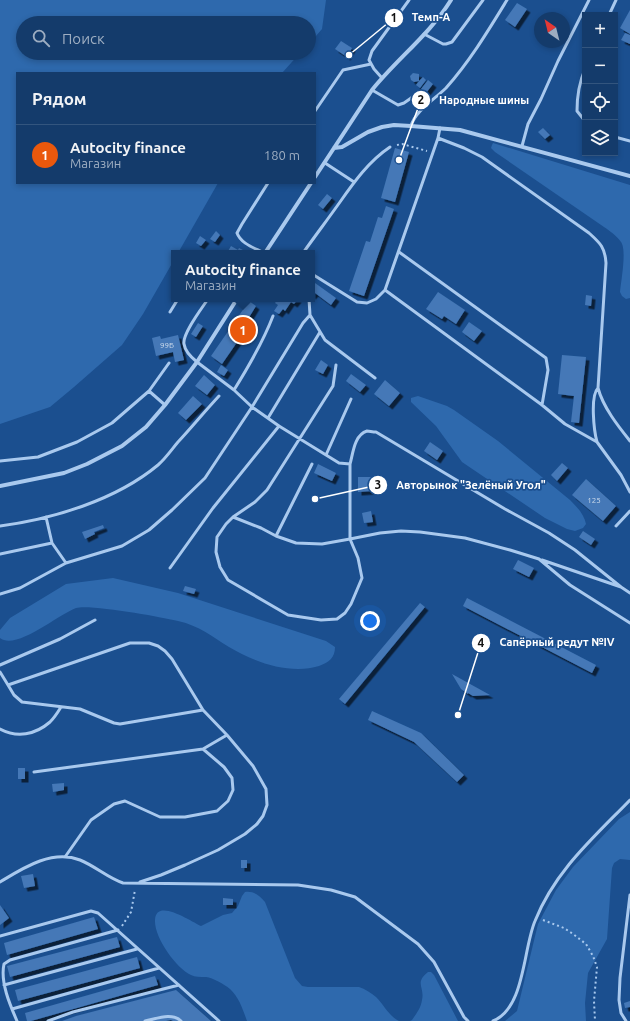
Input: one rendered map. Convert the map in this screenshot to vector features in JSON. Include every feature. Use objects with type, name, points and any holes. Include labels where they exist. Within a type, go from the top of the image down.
[{"type":"street","points":[[316,176],[372,90],[438,19],[451,0]]},
{"type":"street","points":[[334,148],[342,147],[368,132],[382,127],[394,125],[440,128],[460,130],[630,176]]},
{"type":"street","points":[[267,250],[310,184]]},
{"type":"street","points":[[0,486],[64,473],[105,456],[122,446],[146,427],[166,405],[197,362],[235,302]]},
{"type":"lane","points":[[382,78],[369,60],[372,51],[409,0]]},
{"type":"lane","points":[[424,34],[443,44],[452,42],[483,0]]},
{"type":"lane","points":[[412,126],[414,118],[445,89],[468,61],[507,0]]},
{"type":"lane","points":[[522,146],[528,124],[561,54],[589,0]]},
{"type":"lane","points":[[610,12],[616,0]]},
{"type":"lane","points":[[316,110],[343,70],[371,64]]},
{"type":"lane","points":[[582,76],[578,92],[577,111],[584,120]]},
{"type":"lane","points":[[372,90],[398,105],[414,96]]},
{"type":"lane","points":[[315,276],[357,302],[367,303],[376,299],[385,290],[438,138],[440,128]]},
{"type":"lane","points":[[438,138],[482,157],[589,233],[604,248],[606,253],[606,263],[598,388],[607,408],[630,441]]},
{"type":"lane","points":[[618,138],[630,141]]},
{"type":"lane","points":[[305,250],[354,182],[382,152],[390,147]]},
{"type":"lane","points":[[325,163],[354,182]]},
{"type":"lane","points":[[259,250],[243,242],[237,233],[267,184]]},
{"type":"lane","points":[[399,252],[546,358],[548,370],[542,405]]},
{"type":"lane","points":[[385,290],[542,405],[565,424],[596,442],[621,475],[630,492]]},
{"type":"lane","points":[[170,312],[176,302]]},
{"type":"lane","points":[[206,302],[186,333],[184,339],[185,348],[191,357],[234,390],[252,407],[279,426],[339,463],[350,464]]},
{"type":"lane","points":[[309,302],[310,315],[326,340],[375,378]]},
{"type":"lane","points":[[0,594],[20,588],[66,563],[122,546],[149,530],[172,510],[205,478],[310,315]]},
{"type":"lane","points":[[234,390],[255,356],[273,316]]},
{"type":"lane","points":[[268,418],[320,332]]},
{"type":"lane","points":[[0,460],[38,457],[77,442],[112,423],[148,391],[169,363]]},
{"type":"lane","points":[[336,365],[333,386],[268,490],[255,502],[233,517],[216,537],[216,552],[220,567],[228,580],[288,615],[321,620],[336,620],[345,613],[351,604],[362,578],[358,558],[350,539],[350,464],[359,436],[367,431],[376,432],[504,509],[549,533],[575,550],[630,593]]},
{"type":"lane","points":[[596,442],[593,425],[595,396],[598,388]]},
{"type":"lane","points":[[148,391],[166,405]]},
{"type":"lane","points":[[0,526],[22,523],[46,517],[92,502],[128,486],[159,464],[219,396]]},
{"type":"lane","points":[[326,455],[351,399]]},
{"type":"lane","points":[[170,568],[213,508],[279,426]]},
{"type":"lane","points":[[276,536],[312,464]]},
{"type":"lane","points":[[616,526],[630,511]]},
{"type":"lane","points":[[46,517],[52,543],[66,563]]},
{"type":"lane","points":[[233,517],[296,543],[322,544],[394,532],[420,532],[465,538],[538,559],[621,587]]},
{"type":"lane","points":[[0,554],[52,543]]},
{"type":"lane","points":[[538,559],[570,584],[630,623]]},
{"type":"lane","points":[[0,665],[60,639],[95,620]]},
{"type":"lane","points":[[8,685],[130,643],[158,646],[172,659],[203,710],[227,735],[253,766],[266,789],[267,805],[263,816],[257,824],[245,834],[218,850],[161,875],[136,883]]},
{"type":"lane","points":[[0,672],[14,695],[22,702],[80,709],[114,723],[120,724],[203,710]]},
{"type":"lane","points":[[0,729],[9,734],[26,734],[40,729],[51,722],[61,707]]},
{"type":"lane","points":[[34,772],[202,749],[227,735]]},
{"type":"lane","points":[[65,857],[91,820],[114,804],[125,801],[160,817],[184,818],[217,811],[228,801],[233,790],[232,778],[224,767],[202,749]]},
{"type":"lane","points":[[493,1021],[509,1010],[516,996],[536,918],[551,887],[568,864],[630,800]]},
{"type":"lane","points":[[0,882],[27,866],[50,858],[65,857],[80,860],[123,883],[298,886],[332,890],[355,897],[418,944],[434,962],[464,1017],[468,1021]]},
{"type":"lane","points":[[626,1021],[622,1013],[619,1000],[620,978],[630,895]]},
{"type":"lane","points":[[0,936],[91,912],[98,913],[220,1021]]},
{"type":"lane","points":[[17,1021],[4,985],[2,969],[4,964],[10,960],[118,930]]},
{"type":"lane","points":[[4,985],[137,949]]},
{"type":"lane","points":[[12,1009],[159,968]]},
{"type":"lane","points":[[48,1021],[73,1012],[179,985]]},
{"type":"lane","points":[[145,1021],[167,1016],[178,1018],[181,1021]]},
{"type":"path","points":[[402,144],[432,153]]},
{"type":"path","points":[[118,930],[131,912],[136,883]]},
{"type":"path","points":[[536,918],[564,928],[586,944],[589,948],[597,967],[594,1001],[595,1021]]},
{"type":"shaded area","points":[[0,0],[326,0],[322,29],[316,36],[316,16],[16,16],[16,60],[294,60],[283,72],[16,72],[16,184],[217,184],[180,250],[171,250],[171,265],[143,314],[122,345],[50,407],[0,424]]},
{"type":"shaded area","points":[[493,143],[630,185],[630,298],[626,299],[620,292],[624,252],[621,242],[609,230],[495,152],[491,148]]},
{"type":"shaded area","points":[[418,396],[447,406],[498,441],[573,503],[584,517],[586,524],[583,528],[575,531],[567,529],[545,518],[462,462],[436,426],[411,402],[411,398]]},
{"type":"shaded area","points":[[113,578],[178,593],[326,641],[335,647],[333,657],[326,663],[308,668],[296,669],[272,666],[250,658],[211,635],[186,623],[142,614],[84,607],[76,608],[27,636],[16,640],[7,641],[0,638],[0,630],[10,618],[66,584]]},
{"type":"shaded area","points":[[630,812],[630,860],[620,859],[614,863],[612,868],[607,939],[588,973],[585,1003],[586,1021],[505,1021],[517,1011],[538,924],[556,890],[573,867],[619,819]]},
{"type":"shaded area","points":[[245,892],[256,894],[265,902],[295,978],[302,986],[359,987],[376,997],[389,1013],[399,1021],[247,1021],[238,1000],[230,989],[222,983],[212,979],[191,975],[179,966],[167,951],[158,935],[155,920],[157,914],[161,911],[168,911],[201,926],[223,915],[232,913],[238,906]]},
{"type":"shaded area","points":[[428,972],[431,972],[434,975],[458,1021],[410,1021],[421,1006],[423,996],[421,982]]},
{"type":"building","points":[[517,3],[527,9],[515,27],[505,20]]},
{"type":"building","points":[[630,10],[630,34],[620,28]]},
{"type":"building","points":[[625,33],[630,35],[630,44],[621,40]]},
{"type":"building","points":[[341,41],[352,48],[347,57],[335,49]]},
{"type":"building","points":[[413,73],[419,74],[419,81],[414,82],[411,80],[410,76]]},
{"type":"building","points":[[423,77],[426,80],[420,88],[416,85]]},
{"type":"building","points":[[428,80],[433,84],[426,93],[421,89]]},
{"type":"building","points":[[543,128],[550,135],[545,139],[538,132]]},
{"type":"building","points":[[395,148],[409,152],[395,202],[381,198]]},
{"type":"building","points":[[327,194],[332,198],[323,209],[318,205]]},
{"type":"building","points":[[386,206],[394,209],[364,296],[349,291],[366,241],[370,242],[378,217],[382,218]]},
{"type":"building","points":[[216,231],[220,235],[215,242],[210,239]]},
{"type":"building","points":[[200,236],[206,240],[201,246],[196,243]]},
{"type":"building","points":[[231,246],[238,250],[229,250]]},
{"type":"building","points":[[315,283],[336,298],[331,305],[315,293]]},
{"type":"building","points":[[438,292],[465,310],[456,324],[444,316],[442,319],[426,309]]},
{"type":"building","points":[[586,295],[592,296],[591,306],[585,305]]},
{"type":"building","points":[[248,302],[256,306],[248,319],[251,322],[222,364],[211,356]]},
{"type":"building","points":[[291,302],[285,311],[283,309],[279,314],[274,311],[278,305],[275,303]]},
{"type":"building","points":[[469,322],[482,331],[474,341],[462,332]]},
{"type":"building","points":[[198,323],[203,326],[196,337],[191,334]]},
{"type":"building","points":[[178,335],[184,360],[175,362],[173,352],[156,356],[152,338],[160,336],[161,339]]},
{"type":"building","points":[[562,355],[586,357],[579,423],[571,422],[574,396],[558,394]]},
{"type":"building","points":[[321,360],[328,365],[323,374],[315,370]]},
{"type":"building","points":[[221,365],[228,370],[224,376],[217,372]]},
{"type":"building","points":[[351,374],[366,385],[360,392],[346,381]]},
{"type":"building","points":[[204,375],[215,385],[207,395],[195,386]]},
{"type":"building","points":[[385,380],[400,393],[389,406],[374,394]]},
{"type":"building","points":[[193,396],[202,404],[186,420],[178,413]]},
{"type":"building","points":[[430,442],[443,451],[437,460],[424,451]]},
{"type":"building","points":[[562,463],[568,468],[557,481],[551,475]]},
{"type":"building","points":[[318,464],[336,473],[332,481],[314,473]]},
{"type":"building","points":[[358,477],[372,477],[372,491],[358,492]]},
{"type":"building","points":[[586,479],[616,506],[603,521],[572,495]]},
{"type":"building","points":[[371,511],[373,522],[364,523],[362,513]]},
{"type":"building","points":[[103,525],[104,528],[94,532],[95,534],[85,539],[82,532]]},
{"type":"building","points":[[583,531],[595,539],[591,545],[579,537]]},
{"type":"building","points":[[518,560],[534,568],[529,577],[513,569]]},
{"type":"building","points":[[185,586],[196,589],[194,594],[183,591]]},
{"type":"building","points":[[467,598],[596,665],[592,673],[463,606]]},
{"type":"building","points":[[420,603],[425,607],[345,704],[339,699]]},
{"type":"building","points":[[452,674],[490,695],[473,696],[468,694],[461,689]]},
{"type":"building","points":[[372,711],[421,733],[464,775],[457,782],[414,742],[368,720]]},
{"type":"building","points":[[18,768],[25,768],[25,779],[18,779]]},
{"type":"building","points":[[64,783],[64,790],[53,792],[52,784]]},
{"type":"building","points":[[241,860],[247,860],[247,868],[241,868]]},
{"type":"building","points":[[33,874],[35,886],[24,888],[21,876]]},
{"type":"building","points":[[223,898],[233,899],[233,905],[223,905]]},
{"type":"building","points":[[0,905],[9,918],[0,925]]},
{"type":"building","points":[[94,917],[98,929],[7,955],[4,943]]},
{"type":"building","points":[[117,937],[120,947],[10,977],[7,966]]},
{"type":"building","points":[[137,957],[140,968],[18,1001],[15,990]]},
{"type":"building","points":[[155,976],[158,985],[27,1021],[25,1013]]},
{"type":"building","points":[[176,990],[211,1021],[62,1021],[76,1016]]},
{"type":"building","points":[[630,1001],[630,1007],[625,1008],[624,1003]]},
{"type":"place","name":"Темп-А","points":[[349,55]]},
{"type":"place","name":"Народные шины","points":[[399,160]]},
{"type":"place","name":"Autocity finance","points":[[243,330]]},
{"type":"place","name":"Авторынок \"Зелёный Угол\"","points":[[315,499]]},
{"type":"place","name":"Сапёрный редут №IV","points":[[458,715]]}]
